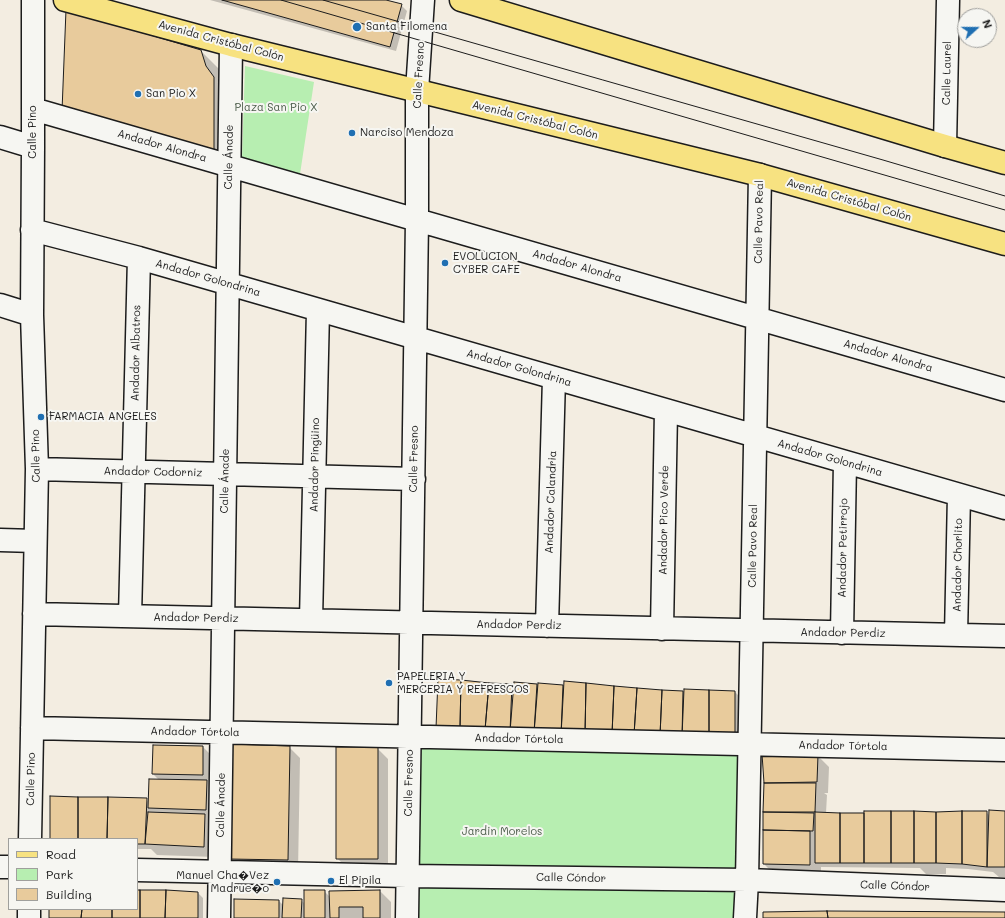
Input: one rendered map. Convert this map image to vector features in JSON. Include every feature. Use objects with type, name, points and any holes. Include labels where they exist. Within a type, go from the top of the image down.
[{"type":"main road","name":"Avenida Cristóbal Colón","points":[[65,0],[231,45],[760,175],[1005,244]]},
{"type":"main road","points":[[462,0],[1005,163]]},
{"type":"street","name":"Calle Pino","points":[[30,838],[37,469],[32,315],[32,0]]},
{"type":"street","name":"Calle Fresno","points":[[407,918],[414,479],[417,91],[423,0]]},
{"type":"street","name":"Calle Laurel","points":[[945,146],[948,0]]},
{"type":"street","name":"Calle Ánade","points":[[219,918],[231,45]]},
{"type":"street","name":"Andador Alondra","points":[[33,109],[1005,390]]},
{"type":"street","points":[[0,137],[33,147]]},
{"type":"street","name":"Calle Pavo Real","points":[[745,918],[760,175]]},
{"type":"street","name":"Andador Golondrina","points":[[32,230],[139,258],[1005,508]]},
{"type":"street","name":"Andador Albatros","points":[[130,616],[139,258]]},
{"type":"street","points":[[0,305],[32,315]]},
{"type":"street","name":"Andador Pingüino","points":[[311,620],[318,310]]},
{"type":"street","name":"Andador Calandria","points":[[547,626],[554,378]]},
{"type":"street","name":"Andador Pico Verde","points":[[662,629],[666,411]]},
{"type":"street","name":"Andador Petirrojo","points":[[842,633],[845,462]]},
{"type":"street","name":"Andador Codorniz","points":[[37,469],[414,479]]},
{"type":"street","name":"Andador Chorlito","points":[[956,635],[959,495]]},
{"type":"street","points":[[0,540],[35,541]]},
{"type":"street","name":"Andador Perdiz","points":[[34,614],[1005,636]]},
{"type":"street","name":"Andador Tórtola","points":[[32,728],[1005,750]]},
{"type":"street","name":"Calle Cóndor","points":[[138,870],[407,876],[746,880],[1005,890]]},
{"type":"green space","name":"Plaza San Pio X","points":[[245,66],[314,82],[300,174],[242,159]]},
{"type":"green space","name":"Jardin Morelos","points":[[417,745],[740,750],[734,918],[416,918]]},
{"type":"building","name":"Santa Filomena","points":[[222,0],[386,0],[402,4],[390,47]]},
{"type":"building","name":"San Pio X","points":[[66,10],[201,50],[206,66],[214,77],[214,152],[62,111]]},
{"type":"building","points":[[438,679],[461,680],[460,728],[436,728]]},
{"type":"building","points":[[461,680],[489,683],[485,730],[460,728]]},
{"type":"building","points":[[564,681],[586,683],[585,734],[561,735]]},
{"type":"building","points":[[514,682],[537,684],[534,733],[510,732]]},
{"type":"building","points":[[489,683],[512,684],[510,732],[485,730]]},
{"type":"building","points":[[538,683],[563,685],[561,735],[534,733]]},
{"type":"building","points":[[586,683],[614,686],[612,735],[585,734]]},
{"type":"building","points":[[614,686],[637,688],[634,735],[612,735]]},
{"type":"building","points":[[637,688],[662,690],[660,736],[634,735]]},
{"type":"building","points":[[684,689],[709,690],[709,736],[682,737]]},
{"type":"building","points":[[662,690],[683,691],[682,737],[660,736]]},
{"type":"building","points":[[709,690],[735,691],[735,736],[709,736]]},
{"type":"building","points":[[231,744],[290,746],[288,860],[229,859]]},
{"type":"building","points":[[153,745],[203,746],[203,775],[152,774]]},
{"type":"building","points":[[336,747],[378,747],[378,859],[336,859]]},
{"type":"building","points":[[762,754],[818,755],[817,782],[764,783]]},
{"type":"building","points":[[149,779],[207,780],[206,810],[148,808]]},
{"type":"building","points":[[764,783],[816,783],[815,812],[763,812]]},
{"type":"building","points":[[50,796],[78,797],[78,838],[50,838]]},
{"type":"building","points":[[78,797],[108,797],[107,838],[78,838]]},
{"type":"building","points":[[108,797],[147,798],[145,844],[138,844],[138,838],[107,838]]},
{"type":"building","points":[[989,810],[1005,811],[1005,867],[987,867]]},
{"type":"building","points":[[864,811],[891,811],[891,863],[864,863]]},
{"type":"building","points":[[891,811],[914,811],[914,863],[891,863]]},
{"type":"building","points":[[914,811],[936,812],[936,863],[914,863]]},
{"type":"building","points":[[962,811],[962,864],[936,863],[936,812]]},
{"type":"building","points":[[962,811],[987,811],[987,867],[962,864]]},
{"type":"building","points":[[148,812],[205,814],[204,847],[145,844]]},
{"type":"building","points":[[763,812],[814,813],[813,831],[763,830]]},
{"type":"building","points":[[815,812],[840,813],[840,863],[815,863]]},
{"type":"building","points":[[840,813],[864,813],[864,863],[840,863]]},
{"type":"building","points":[[763,830],[810,831],[810,865],[763,864]]},
{"type":"building","points":[[138,890],[140,890],[140,918],[112,918],[112,910],[138,910]]},
{"type":"building","points":[[140,890],[166,890],[165,918],[140,918]]},
{"type":"building","points":[[166,890],[198,892],[198,918],[165,918]]},
{"type":"building","points":[[304,890],[325,890],[325,918],[304,918]]},
{"type":"building","points":[[380,890],[380,918],[363,918],[363,907],[339,907],[339,918],[330,918],[329,891]]},
{"type":"building","points":[[283,898],[302,899],[301,918],[282,918]]},
{"type":"building","points":[[234,899],[279,900],[279,918],[234,918]]},
{"type":"building","points":[[49,910],[82,910],[81,918],[49,918]]},
{"type":"building","points":[[82,910],[112,910],[112,918],[81,918]]},
{"type":"building","points":[[827,911],[828,918],[763,918],[763,912]]},
{"type":"building","points":[[827,911],[1005,912],[1005,918],[828,918]]},
{"type":"tram line","points":[[281,0],[1005,210]]},
{"type":"tram line","points":[[323,0],[1005,196]]},
{"type":"place","name":"Santa Filomena","points":[[357,27]]},
{"type":"place","name":"San Pio X","points":[[138,94]]},
{"type":"place","name":"Narciso Mendoza","points":[[352,133]]},
{"type":"place","name":"EVOLUCION CYBER CAFE","points":[[445,263]]},
{"type":"place","name":"FARMACIA ANGELES","points":[[41,417]]},
{"type":"place","name":"PAPELERIA Y MERCERIA Y REFRESCOS","points":[[389,683]]},
{"type":"place","name":"El Pipila","points":[[331,881]]},
{"type":"place","name":"Manuel Cha�Vez Madrue�o","points":[[277,882]]}]
